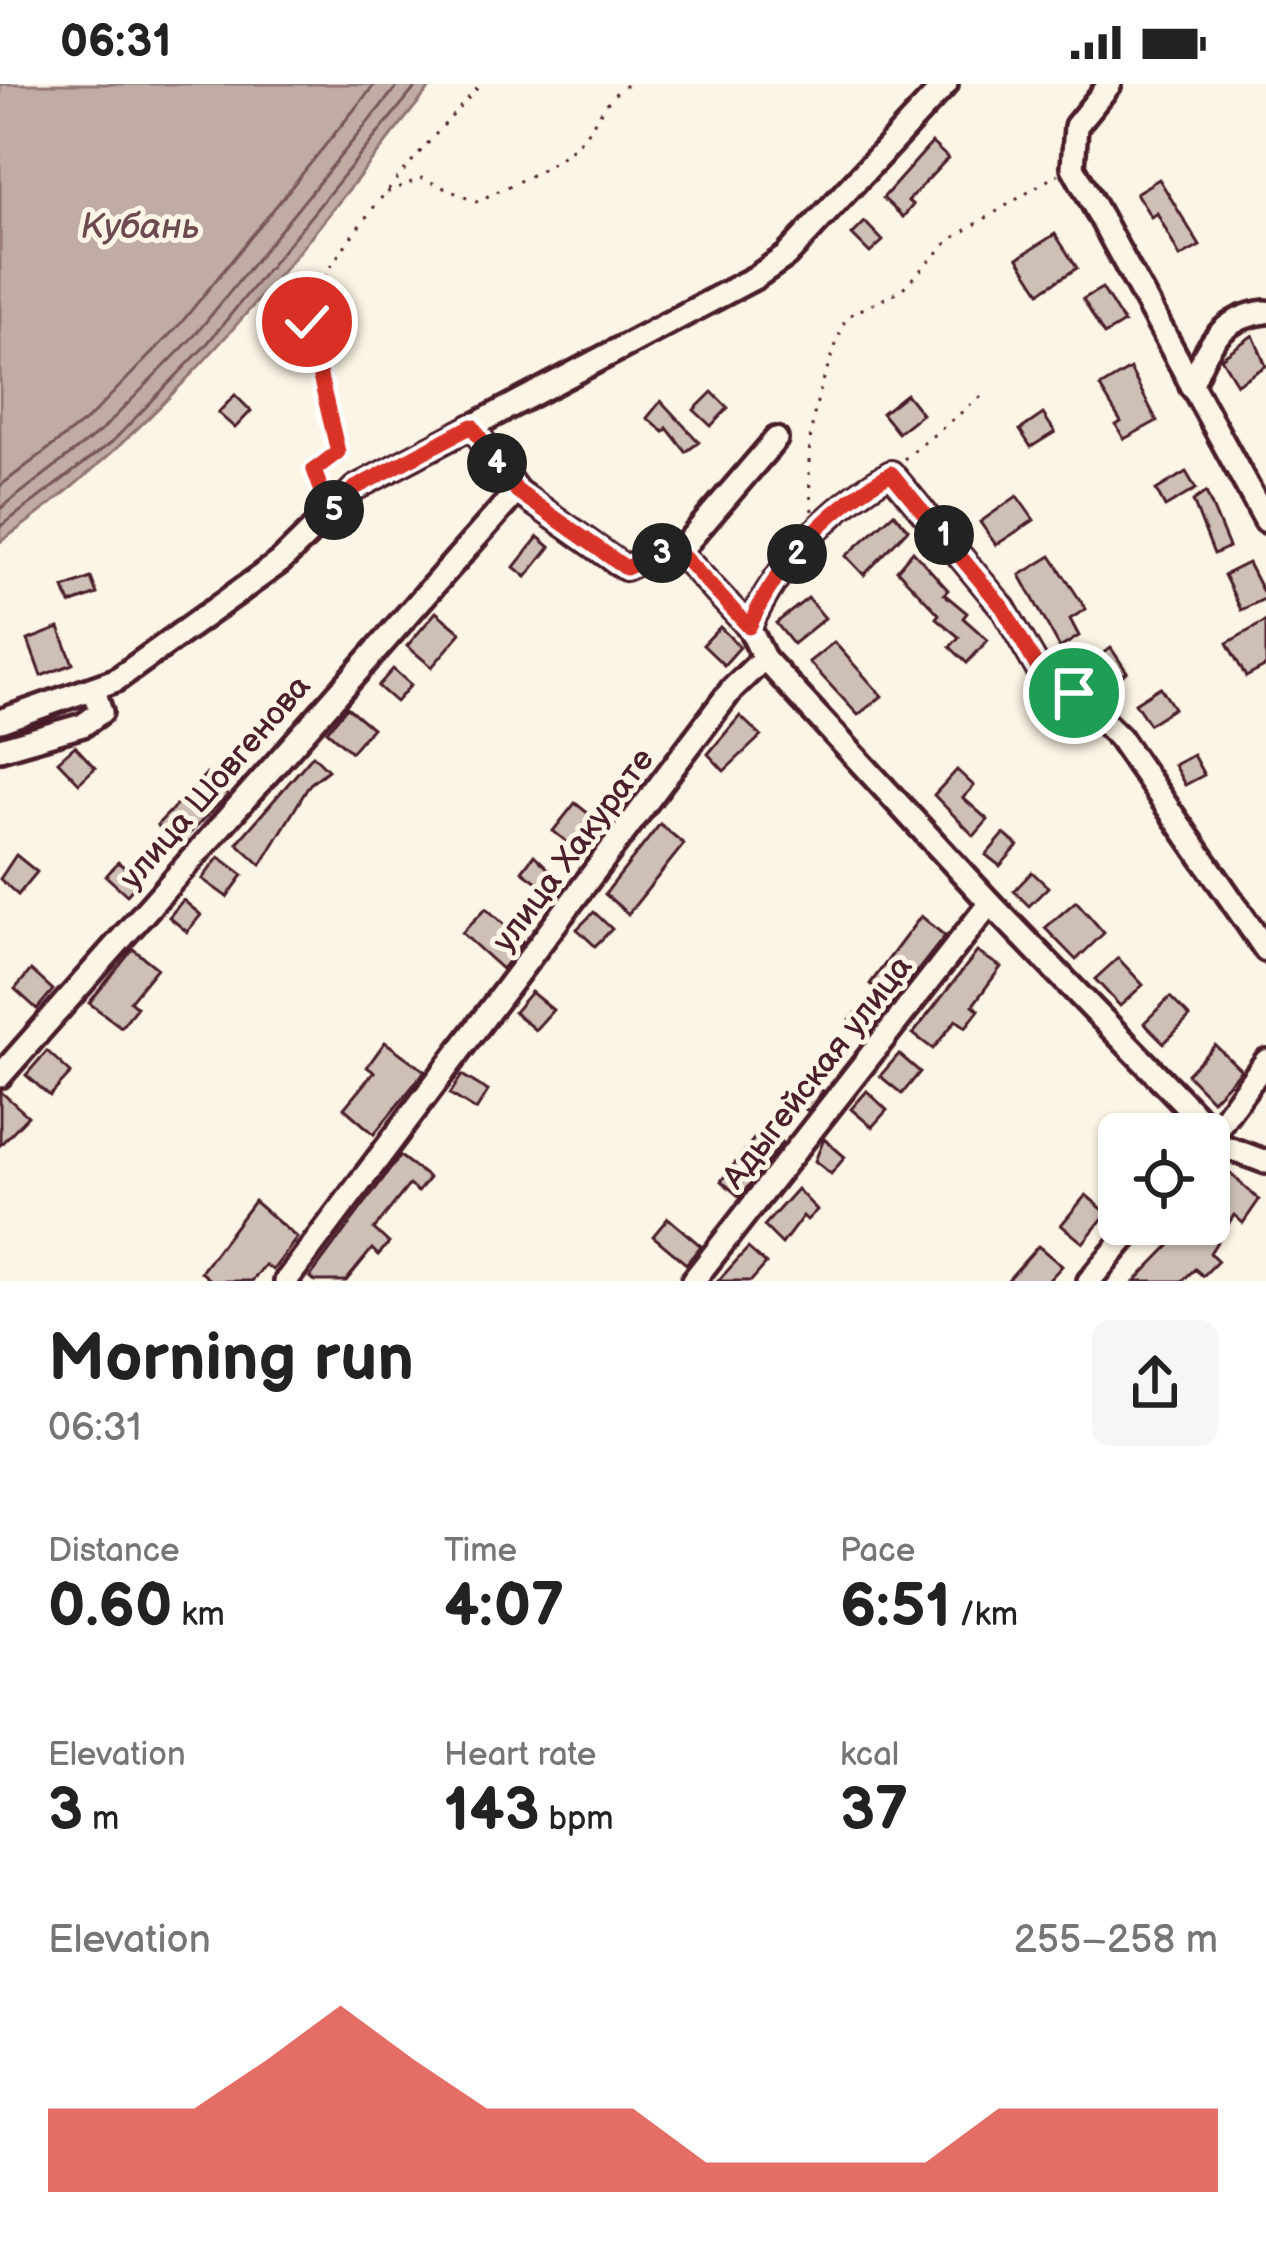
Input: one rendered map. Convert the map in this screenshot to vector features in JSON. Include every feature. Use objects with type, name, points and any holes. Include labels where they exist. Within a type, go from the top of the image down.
[{"type":"street","points":[[0,721],[94,690],[280,562],[355,488],[786,256],[946,84]]},
{"type":"street","points":[[1110,84],[1076,127],[1072,167],[1266,521]]},
{"type":"street","points":[[1191,386],[1212,339],[1226,325],[1266,312]]},
{"type":"street","points":[[472,426],[517,491],[626,568],[659,554],[679,552],[776,439]]},
{"type":"street","points":[[749,627],[814,530],[849,497],[891,473],[1003,608],[1040,672],[1074,693],[1119,737],[1266,950]]},
{"type":"street","name":"улица Шовгенова","points":[[0,1076],[517,491]]},
{"type":"street","points":[[679,552],[749,627],[764,658],[1187,1113]]},
{"type":"street","name":"улица Хакурате","points":[[286,1281],[732,688],[764,658]]},
{"type":"street","points":[[0,749],[83,725],[101,712],[94,690]]},
{"type":"street","name":"Адыгейская улица","points":[[693,1281],[990,903]]},
{"type":"street","points":[[1228,1113],[1266,1061]]},
{"type":"street","points":[[1230,1147],[1266,1162]]},
{"type":"street","points":[[1089,1281],[1119,1245]]},
{"type":"path","points":[[330,514],[314,470],[338,452],[307,322],[316,290],[386,192],[481,84]]},
{"type":"path","points":[[386,192],[422,178],[476,202],[536,172],[584,138],[608,97],[628,84]]},
{"type":"path","points":[[814,530],[806,453],[813,409],[846,317],[901,290],[950,240],[1072,167]]},
{"type":"path","points":[[891,473],[914,447],[983,395]]},
{"type":"water","name":"Кубань","points":[[0,84],[433,84],[284,269],[179,387],[64,494],[0,542]]},
{"type":"building","points":[[932,143],[948,158],[908,201],[913,205],[903,217],[883,198]]},
{"type":"building","points":[[1159,179],[1200,246],[1180,257],[1157,213],[1151,217],[1136,193]]},
{"type":"building","points":[[865,222],[883,241],[870,253],[852,235]]},
{"type":"building","points":[[1055,234],[1077,268],[1040,292],[1018,258]]},
{"type":"building","points":[[1102,288],[1124,323],[1104,335],[1083,299]]},
{"type":"building","points":[[1253,335],[1266,366],[1237,384],[1221,358]]},
{"type":"building","points":[[1130,369],[1157,421],[1124,439],[1116,425],[1121,422],[1100,387]]},
{"type":"building","points":[[712,392],[728,408],[711,426],[694,410]]},
{"type":"building","points":[[906,394],[922,414],[898,433],[882,413]]},
{"type":"building","points":[[235,395],[251,411],[235,428],[218,413]]},
{"type":"building","points":[[661,401],[699,442],[686,452],[667,428],[664,432],[647,418]]},
{"type":"building","points":[[1043,414],[1055,432],[1031,447],[1020,430]]},
{"type":"building","points":[[1186,472],[1196,489],[1165,507],[1156,490]]},
{"type":"building","points":[[1206,492],[1229,547],[1214,554],[1193,501]]},
{"type":"building","points":[[1017,496],[1034,520],[996,545],[980,522]]},
{"type":"building","points":[[894,513],[908,529],[864,575],[846,556]]},
{"type":"building","points":[[538,537],[550,547],[526,577],[514,567]]},
{"type":"building","points":[[913,551],[948,590],[944,594],[967,613],[963,618],[988,640],[967,663],[950,647],[959,637],[936,618],[939,614],[897,570]]},
{"type":"building","points":[[1051,556],[1086,609],[1070,619],[1079,636],[1060,648],[1020,575]]},
{"type":"building","points":[[1248,563],[1266,598],[1241,610],[1224,575]]},
{"type":"building","points":[[91,578],[97,594],[70,604],[64,588]]},
{"type":"building","points":[[808,598],[825,618],[793,644],[776,623]]},
{"type":"building","points":[[436,612],[461,633],[432,667],[407,646]]},
{"type":"building","points":[[1266,621],[1266,666],[1246,677],[1227,643]]},
{"type":"building","points":[[720,627],[740,647],[724,665],[703,645]]},
{"type":"building","points":[[59,628],[73,664],[41,676],[28,640]]},
{"type":"building","points":[[834,642],[882,696],[858,715],[809,662]]},
{"type":"building","points":[[1111,648],[1127,672],[1105,688],[1089,663]]},
{"type":"building","points":[[393,669],[411,685],[396,702],[378,686]]},
{"type":"building","points":[[1160,687],[1174,708],[1149,724],[1135,703]]},
{"type":"building","points":[[347,707],[372,728],[351,752],[327,731]]},
{"type":"building","points":[[740,716],[761,736],[724,771],[708,754]]},
{"type":"building","points":[[75,746],[95,768],[79,783],[58,761]]},
{"type":"building","points":[[313,755],[328,770],[310,784],[261,865],[237,843]]},
{"type":"building","points":[[1193,755],[1204,775],[1185,785],[1174,765]]},
{"type":"building","points":[[957,770],[974,786],[963,798],[988,820],[974,836],[934,795]]},
{"type":"building","points":[[206,774],[228,795],[178,845],[157,825]]},
{"type":"building","points":[[622,778],[637,790],[623,809],[607,796]]},
{"type":"building","points":[[575,803],[608,829],[586,857],[553,831]]},
{"type":"building","points":[[660,824],[684,844],[628,914],[605,894]]},
{"type":"building","points":[[1004,834],[1018,846],[1000,866],[986,855]]},
{"type":"building","points":[[16,855],[37,872],[18,895],[0,879]]},
{"type":"building","points":[[534,855],[562,882],[553,894],[522,871]]},
{"type":"building","points":[[219,857],[243,875],[227,897],[202,879]]},
{"type":"building","points":[[118,862],[140,881],[127,895],[106,876]]},
{"type":"building","points":[[1032,872],[1048,887],[1029,906],[1014,891]]},
{"type":"building","points":[[183,900],[201,915],[187,932],[169,917]]},
{"type":"building","points":[[1076,901],[1104,933],[1076,960],[1045,928]]},
{"type":"building","points":[[486,908],[523,942],[502,969],[462,933]]},
{"type":"building","points":[[594,912],[612,929],[595,946],[577,929]]},
{"type":"building","points":[[921,916],[945,936],[867,1035],[850,1020],[877,989],[870,984]]},
{"type":"building","points":[[133,949],[157,968],[130,1001],[137,1007],[121,1027],[89,1003]]},
{"type":"building","points":[[977,952],[1001,967],[973,1005],[979,1010],[966,1027],[956,1020],[933,1049],[913,1034]]},
{"type":"building","points":[[1118,958],[1143,985],[1120,1006],[1095,979]]},
{"type":"building","points":[[31,970],[53,990],[37,1009],[15,989]]},
{"type":"building","points":[[531,992],[553,1010],[535,1030],[514,1012]]},
{"type":"building","points":[[1170,997],[1190,1017],[1164,1043],[1144,1023]]},
{"type":"building","points":[[385,1042],[425,1071],[374,1134],[344,1108],[374,1072],[367,1067]]},
{"type":"building","points":[[1215,1045],[1241,1070],[1212,1100],[1187,1074]]},
{"type":"building","points":[[47,1051],[71,1073],[50,1096],[26,1075]]},
{"type":"building","points":[[899,1054],[920,1072],[902,1094],[880,1076]]},
{"type":"building","points":[[462,1075],[488,1091],[476,1110],[450,1094]]},
{"type":"building","points":[[802,1075],[823,1091],[808,1111],[787,1094]]},
{"type":"building","points":[[0,1091],[28,1116],[0,1145]]},
{"type":"building","points":[[867,1091],[887,1110],[872,1127],[851,1109]]},
{"type":"building","points":[[764,1126],[782,1143],[740,1197],[721,1181]]},
{"type":"building","points":[[824,1139],[845,1157],[831,1174],[815,1161]]},
{"type":"building","points":[[400,1156],[429,1178],[418,1192],[409,1185],[374,1229],[389,1243],[378,1255],[372,1249],[346,1281],[315,1281],[310,1277]]},
{"type":"building","points":[[1230,1173],[1259,1200],[1243,1223],[1234,1215],[1230,1221]]},
{"type":"building","points":[[797,1189],[817,1210],[807,1220],[803,1216],[782,1244],[764,1226]]},
{"type":"building","points":[[1086,1195],[1098,1205],[1098,1224],[1083,1243],[1061,1225]]},
{"type":"building","points":[[254,1201],[297,1238],[273,1270],[265,1265],[252,1281],[212,1281],[201,1272]]},
{"type":"building","points":[[668,1218],[701,1246],[686,1264],[653,1236]]},
{"type":"building","points":[[1170,1245],[1215,1245],[1210,1253],[1218,1261],[1203,1276],[1195,1269],[1182,1281],[1135,1281]]},
{"type":"building","points":[[1038,1246],[1062,1266],[1048,1281],[1007,1281]]},
{"type":"building","points":[[748,1248],[766,1264],[751,1281],[718,1281]]},
{"type":"route","points":[[307,322],[338,452],[314,470],[330,514],[355,488],[472,426],[517,491],[591,549],[626,568],[659,554],[679,552],[713,594],[749,627],[758,606],[814,530],[849,497],[891,473],[1003,608],[1040,672],[1074,693]]}]
